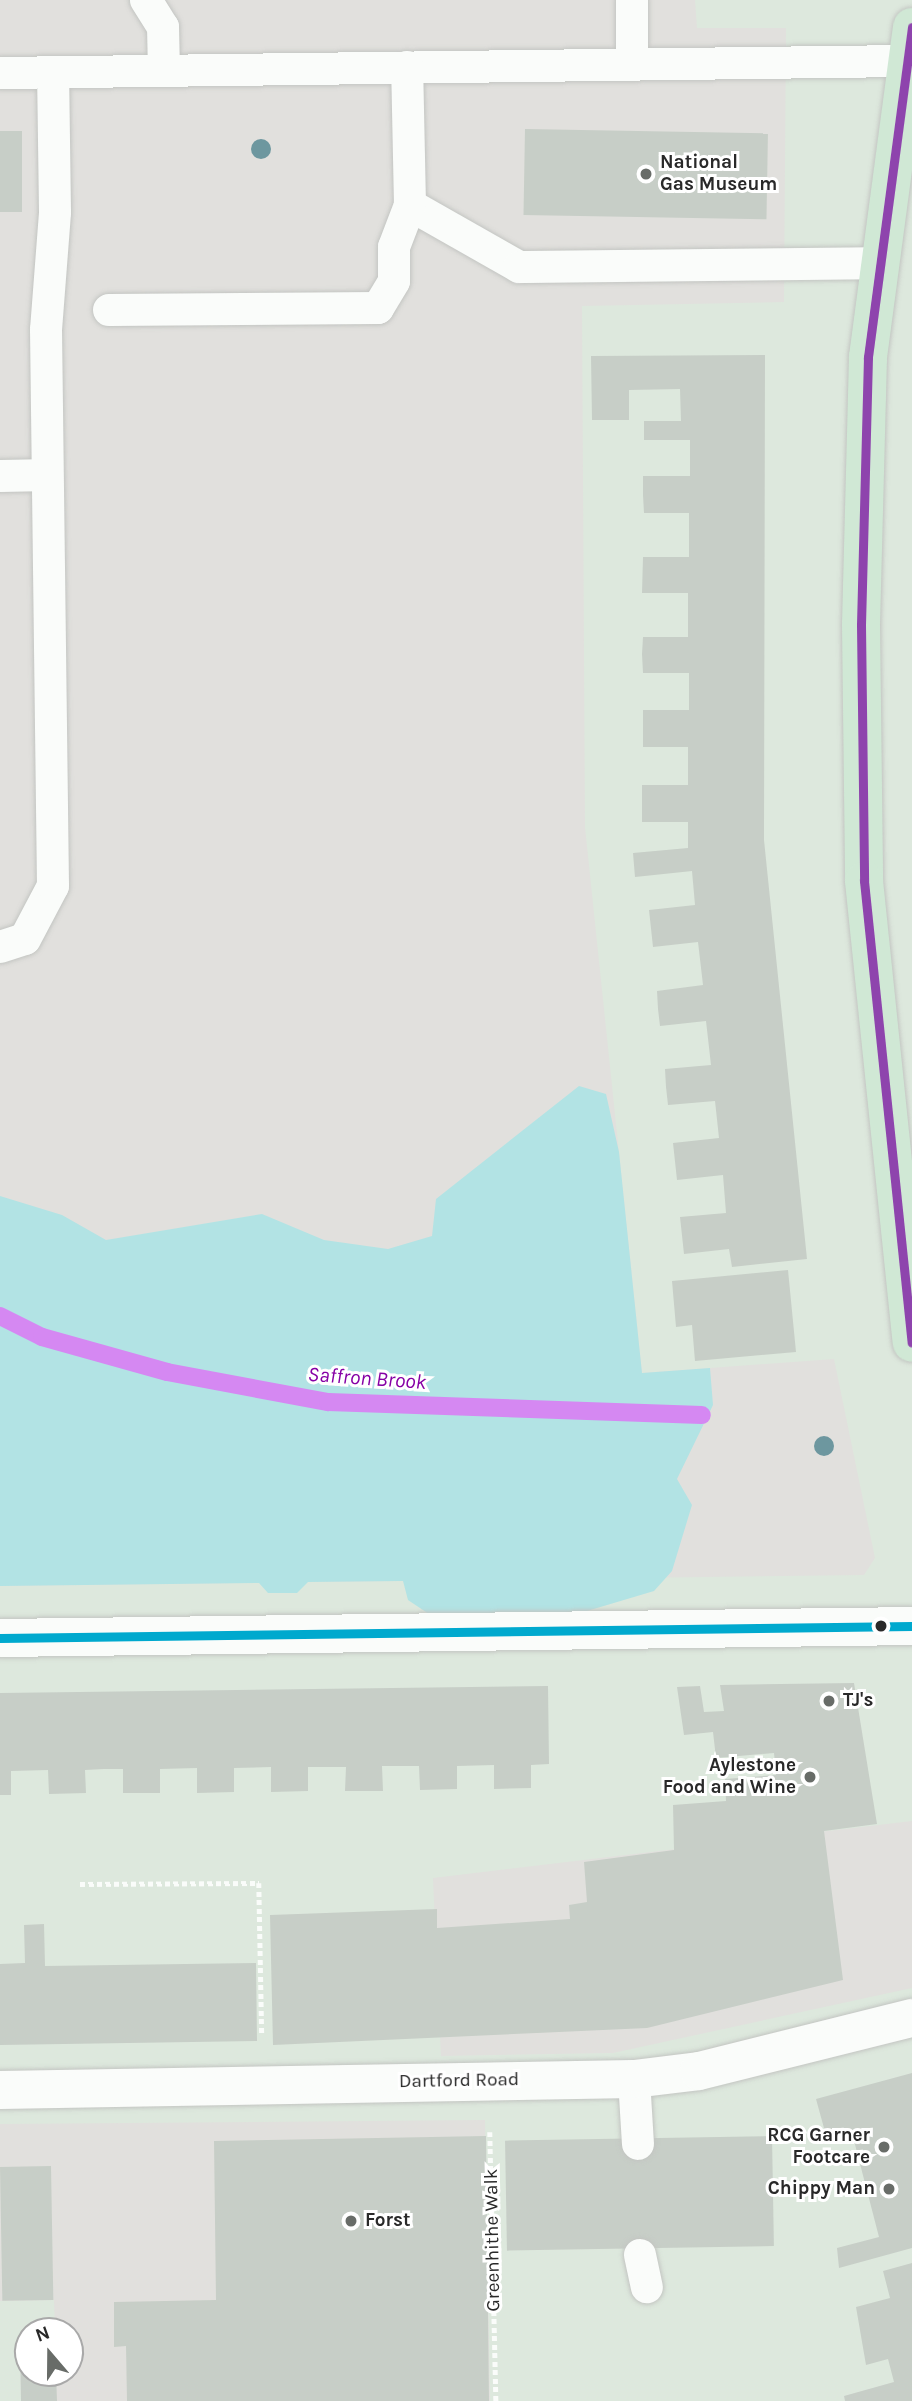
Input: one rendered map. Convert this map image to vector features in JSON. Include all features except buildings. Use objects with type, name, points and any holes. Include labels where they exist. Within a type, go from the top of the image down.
[{"type":"main road","points":[[908,44],[878,263],[864,517],[864,881],[912,1343]]},
{"type":"street","points":[[0,1638],[912,1626]]},
{"type":"street","name":"Dartford Road","points":[[0,2090],[634,2079],[699,2071],[912,2018]]},
{"type":"lane","points":[[146,0],[163,27],[164,70]]},
{"type":"lane","points":[[632,0],[632,64]]},
{"type":"lane","points":[[0,73],[632,64],[908,44]]},
{"type":"lane","points":[[108,310],[378,308],[394,281],[394,247],[410,205],[407,67]]},
{"type":"lane","points":[[0,947],[25,939],[53,886],[47,475],[53,72]]},
{"type":"lane","points":[[410,205],[519,267],[878,263]]},
{"type":"lane","points":[[0,476],[47,475]]},
{"type":"lane","points":[[634,2079],[638,2144]]},
{"type":"lane","points":[[640,2255],[647,2287]]},
{"type":"path","points":[[80,1884],[259,1883],[263,2085]]},
{"type":"path","name":"Greenhithe Walk","points":[[489,2080],[496,2401]]},
{"type":"shaded area","points":[[0,0],[695,0],[697,28],[786,28],[784,302],[582,306],[585,827],[642,1373],[834,1359],[875,1558],[864,1575],[0,1586]]},
{"type":"shaded area","points":[[579,1086],[606,1094],[619,1152],[642,1373],[710,1368],[713,1405],[677,1479],[692,1505],[672,1571],[654,1591],[577,1614],[429,1614],[408,1600],[403,1581],[308,1582],[297,1593],[268,1593],[259,1583],[0,1586],[0,1196],[62,1215],[106,1240],[262,1214],[324,1240],[388,1249],[432,1236],[436,1199]]},
{"type":"shaded area","points":[[912,1821],[912,1988],[613,2053],[441,2056],[433,1878]]},
{"type":"shaded area","name":"Forst","points":[[485,2120],[490,2401],[21,2401],[21,2387],[84,2387],[84,2317],[55,2317],[54,2300],[0,2301],[0,2124]]},
{"type":"waterway","name":"Saffron Brook","points":[[0,1316],[42,1337],[167,1372],[328,1402],[702,1415]]},
{"type":"transit line","points":[[912,27],[868,357],[861,625],[864,881],[912,1343]]},
{"type":"transit line","points":[[0,1638],[912,1626]]},
{"type":"place","name":"National Gas Museum","points":[[646,174]]},
{"type":"place","name":"TJ's","points":[[829,1701]]},
{"type":"place","name":"Aylestone Food and Wine","points":[[810,1777]]},
{"type":"place","name":"RCG Garner Footcare","points":[[884,2147]]},
{"type":"place","name":"Chippy Man","points":[[889,2189]]},
{"type":"place","name":"Forst","points":[[351,2221]]}]
